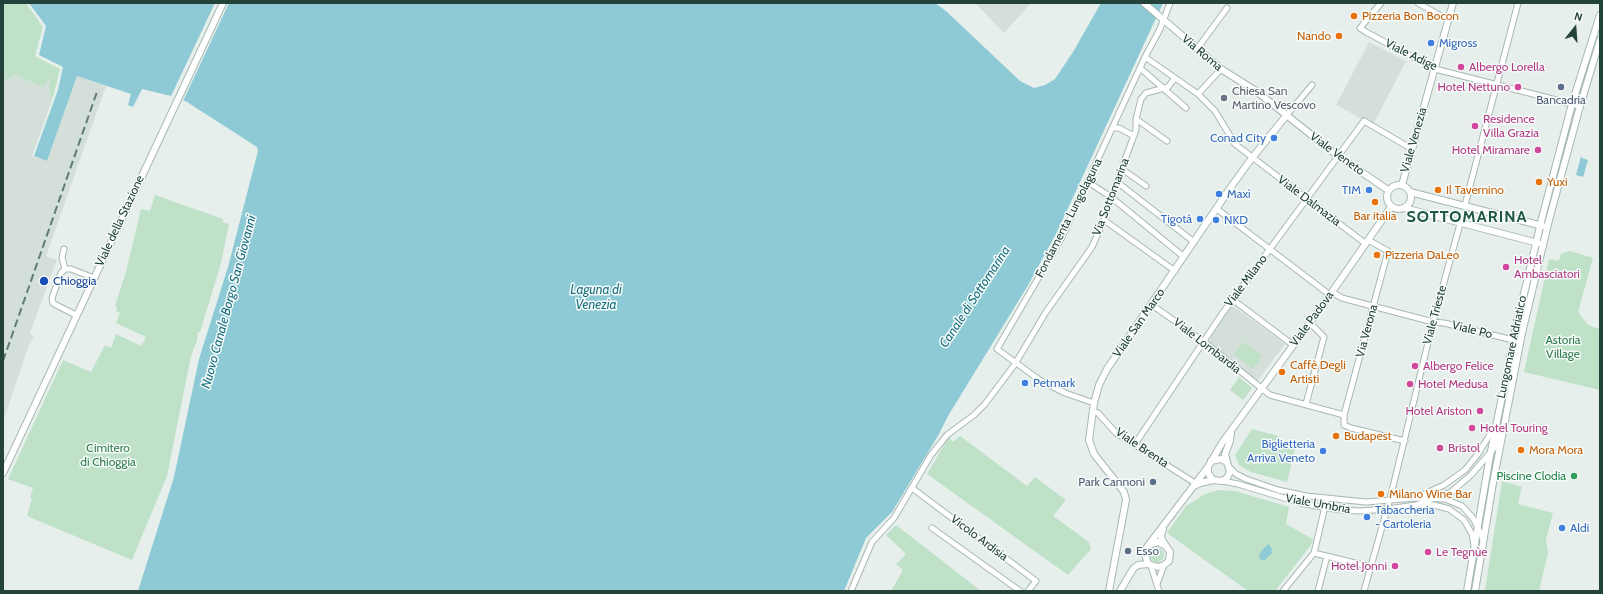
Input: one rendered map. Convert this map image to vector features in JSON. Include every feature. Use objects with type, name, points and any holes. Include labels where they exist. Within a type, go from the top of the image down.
[{"type":"street","name":"Viale della Stazione","points":[[3,473],[223,3]]},
{"type":"street","name":"Via Roma","points":[[1144,3],[1221,69],[1256,91],[1286,116]]},
{"type":"street","name":"Fondamenta Lungolaguna","points":[[1094,403],[1065,393],[1041,381],[1015,364],[997,349],[1061,239],[1170,3]]},
{"type":"street","name":"Viale Adige","points":[[1381,3],[1360,28],[1435,68],[1580,106]]},
{"type":"street","points":[[1418,3],[1448,20]]},
{"type":"street","name":"Viale Venezia","points":[[1402,185],[1453,3]]},
{"type":"street","points":[[1466,205],[1518,3]]},
{"type":"street","points":[[1197,49],[1228,8]]},
{"type":"street","name":"Lungomare Adriatico","points":[[1467,591],[1490,453],[1535,243],[1572,104],[1600,15]]},
{"type":"street","name":"Lungomare Adriatico","points":[[1475,591],[1504,424],[1543,244],[1580,106],[1600,40]]},
{"type":"street","name":"Viale Dalmazia","points":[[1145,57],[1198,94],[1215,110],[1235,144],[1307,199],[1367,242]]},
{"type":"street","points":[[1140,68],[1186,108]]},
{"type":"street","points":[[1198,94],[1221,69]]},
{"type":"street","name":"Via Sottomarina","points":[[851,591],[872,542],[894,518],[932,455],[947,435],[974,416],[985,404],[1015,364],[1046,312],[1092,247],[1104,220],[1136,130],[1136,119],[1140,101],[1146,93],[1164,89],[1172,84],[1176,78]]},
{"type":"street","name":"Viale San Marco","points":[[1109,591],[1126,500],[1122,489],[1094,454],[1090,444],[1088,435],[1099,385],[1107,369],[1252,158],[1312,85]]},
{"type":"street","name":"Viale Veneto","points":[[1286,116],[1338,156],[1388,190]]},
{"type":"street","points":[[1136,119],[1167,141]]},
{"type":"street","name":"Viale Milano","points":[[1134,444],[1232,299],[1364,121],[1412,149]]},
{"type":"street","points":[[1113,128],[1120,128],[1134,136]]},
{"type":"street","points":[[1122,169],[1146,186]]},
{"type":"street","points":[[1088,182],[1111,197],[1184,257]]},
{"type":"street","points":[[1117,182],[1194,242]]},
{"type":"street","points":[[1410,192],[1411,202],[1400,210],[1391,207],[1386,199],[1388,190],[1394,185],[1402,185],[1410,192],[1466,205],[1547,227]]},
{"type":"street","name":"Viale Padova","points":[[1147,547],[1210,464],[1261,388],[1331,294],[1391,207]]},
{"type":"street","points":[[1404,208],[1460,224],[1543,244]]},
{"type":"street","name":"Viale Po","points":[[1217,209],[1331,294],[1433,322],[1444,323],[1521,342]]},
{"type":"street","points":[[1104,220],[1175,271]]},
{"type":"street","name":"Viale Trieste","points":[[1364,591],[1387,509],[1433,322],[1460,224]]},
{"type":"street","name":"Via Verona","points":[[1344,415],[1388,251],[1367,242]]},
{"type":"street","points":[[64,249],[62,258],[66,269]]},
{"type":"street","points":[[76,315],[53,303],[52,298],[62,273],[66,269],[71,269],[94,278]]},
{"type":"street","points":[[1232,299],[1293,345]]},
{"type":"street","name":"Viale Lombardia","points":[[1152,304],[1203,341],[1270,395],[1306,404]]},
{"type":"street","points":[[1310,323],[1324,337],[1306,404],[1344,415],[1344,425],[1351,428],[1404,441]]},
{"type":"street","name":"Viale Brenta","points":[[1093,411],[1098,413],[1116,433],[1193,486]]},
{"type":"street","name":"Viale Umbria","points":[[1415,498],[1444,485],[1465,470],[1478,454],[1496,423]]},
{"type":"street","name":"Viale Umbria","points":[[1416,505],[1451,492],[1471,475],[1496,447],[1498,434],[1504,424]]},
{"type":"street","name":"Viale Padova","points":[[1228,465],[1225,454],[1232,431]]},
{"type":"street","points":[[1193,486],[1213,480],[1222,481],[1229,475],[1228,465],[1221,459],[1210,464],[1209,476],[1213,480]]},
{"type":"street","name":"Viale Umbria","points":[[1228,465],[1236,474],[1246,479],[1278,490],[1306,496],[1366,502],[1415,498],[1436,498],[1453,501],[1462,506],[1473,518],[1478,526],[1483,541]]},
{"type":"street","name":"Viale Umbria","points":[[1222,481],[1238,484],[1304,504],[1360,511],[1416,505],[1434,505],[1449,509],[1464,520],[1472,534],[1474,545]]},
{"type":"street","name":"Vicolo Ardisia","points":[[912,488],[1036,581],[1028,591]]},
{"type":"street","points":[[1283,591],[1314,553],[1326,507],[1326,498]]},
{"type":"street","points":[[1157,585],[1164,565],[1170,558],[1170,552],[1161,536],[1165,524]]},
{"type":"street","points":[[932,528],[1020,591]]},
{"type":"street","points":[[1159,591],[1145,554],[1147,547],[1155,542],[1166,546]]},
{"type":"street","points":[[1314,553],[1371,567]]},
{"type":"street","points":[[1318,591],[1327,556]]},
{"type":"street","points":[[1120,591],[1133,569],[1138,565],[1150,565],[1158,568],[1164,565]]},
{"type":"shaded area","points":[[975,3],[1031,3],[1004,33]]},
{"type":"shaded area","points":[[1369,42],[1406,61],[1373,125],[1336,105]]},
{"type":"shaded area","points":[[14,75],[41,86],[48,78],[51,79],[49,86],[50,95],[53,97],[32,156],[47,161],[77,76],[106,86],[46,256],[57,260],[30,333],[34,336],[29,345],[3,421],[3,78],[8,80]]},
{"type":"shaded area","points":[[1232,305],[1285,344],[1258,380],[1255,380],[1209,343],[1213,331]]},
{"type":"green space","points":[[3,3],[26,3],[43,27],[35,56],[60,69],[53,97],[50,96],[50,79],[48,78],[45,85],[41,86],[14,75],[8,80],[3,78]]},
{"type":"green space","name":"Cimitero di Chioggia","points":[[155,195],[223,219],[223,222],[229,224],[221,263],[191,356],[167,476],[132,560],[27,516],[33,488],[8,479],[63,360],[91,372],[105,345],[111,348],[116,334],[141,346],[146,337],[116,323],[120,313],[116,311],[117,307],[115,306],[126,272],[141,209],[150,211]]},
{"type":"green space","name":"Astoria Village","points":[[1570,251],[1593,258],[1578,312],[1588,325],[1600,329],[1600,390],[1524,372],[1549,259],[1559,261],[1561,254]]},
{"type":"green space","points":[[1243,342],[1262,356],[1253,369],[1234,354]]},
{"type":"green space","points":[[1239,377],[1252,388],[1243,400],[1230,390]]},
{"type":"green space","points":[[1252,429],[1278,436],[1276,444],[1295,449],[1287,482],[1251,472],[1239,465],[1235,455]]},
{"type":"green space","points":[[960,436],[1027,486],[1035,477],[1066,500],[1053,516],[1089,542],[1091,549],[1068,575],[927,474],[949,437],[953,442]]},
{"type":"green space","points":[[1502,481],[1522,487],[1518,504],[1553,513],[1546,539],[1548,553],[1539,591],[1485,591]]},
{"type":"green space","points":[[1219,490],[1235,491],[1289,507],[1286,524],[1313,539],[1311,545],[1275,591],[1248,591],[1167,533],[1186,506],[1205,494]]},
{"type":"green space","points":[[896,525],[981,591],[891,591],[903,570],[896,564],[906,554],[886,535]]},
{"type":"green space","points":[[1157,548],[1162,550],[1164,555],[1162,560],[1157,562],[1152,560],[1150,555],[1152,550]]},
{"type":"water","name":"Laguna di Venezia","points":[[29,3],[935,3],[946,11],[1020,81],[1034,88],[1045,85],[1055,79],[1073,52],[1101,3],[1163,3],[1056,234],[1027,287],[948,416],[939,434],[892,512],[866,538],[844,591],[138,591],[174,477],[199,359],[228,267],[258,151],[257,147],[187,102],[171,96],[142,89],[133,107],[128,105],[131,94],[77,76],[47,161],[34,156],[58,90],[63,67],[39,55],[46,26]]},
{"type":"water","points":[[1581,156],[1582,158],[1588,160],[1583,177],[1576,175]]},
{"type":"water","points":[[1268,544],[1271,547],[1272,553],[1265,560],[1262,560],[1259,558],[1260,553]]},
{"type":"pier","points":[[215,3],[229,3],[183,101],[171,96]]},
{"type":"railway","points":[[3,361],[98,89]]},
{"type":"place","name":"Pizzeria Bon Bocon","points":[[1354,16]]},
{"type":"place","name":"Nando","points":[[1339,36]]},
{"type":"place","name":"Migross","points":[[1431,43]]},
{"type":"place","name":"Albergo Lorella","points":[[1461,67]]},
{"type":"place","name":"Hotel Nettuno","points":[[1518,87]]},
{"type":"place","name":"Bancadria","points":[[1561,87]]},
{"type":"place","name":"Chiesa San Martino Vescovo","points":[[1224,98]]},
{"type":"place","name":"Residence Villa Grazia","points":[[1475,126]]},
{"type":"place","name":"Conad City","points":[[1274,138]]},
{"type":"place","name":"Hotel Miramare","points":[[1538,150]]},
{"type":"place","name":"Yuxi","points":[[1539,182]]},
{"type":"place","name":"TIM","points":[[1369,190]]},
{"type":"place","name":"Il Tavernino","points":[[1438,190]]},
{"type":"place","name":"Maxì","points":[[1219,194]]},
{"type":"place","name":"Bar italia","points":[[1375,202]]},
{"type":"place","name":"Tigotà","points":[[1200,219]]},
{"type":"place","name":"NKD","points":[[1216,220]]},
{"type":"place","name":"Pizzeria DaLeo","points":[[1377,255]]},
{"type":"place","name":"Hotel Ambasciatori","points":[[1506,267]]},
{"type":"place","name":"Chioggia","points":[[44,281]]},
{"type":"place","name":"Albergo Felice","points":[[1415,366]]},
{"type":"place","name":"Caffè Degli Artisti","points":[[1282,372]]},
{"type":"place","name":"Petmark","points":[[1025,383]]},
{"type":"place","name":"Hotel Medusa","points":[[1410,384]]},
{"type":"place","name":"Hotel Ariston","points":[[1480,411]]},
{"type":"place","name":"Hotel Touring","points":[[1472,428]]},
{"type":"place","name":"Budapest","points":[[1336,436]]},
{"type":"place","name":"Bristol","points":[[1440,448]]},
{"type":"place","name":"Mora Mora","points":[[1521,450]]},
{"type":"place","name":"Biglietteria Arriva Veneto","points":[[1323,451]]},
{"type":"place","name":"Piscine Clodia","points":[[1574,476]]},
{"type":"place","name":"Park Cannoni","points":[[1153,482]]},
{"type":"place","name":"Milano Wine Bar","points":[[1381,494]]},
{"type":"place","name":"Tabaccheria - Cartoleria","points":[[1367,517]]},
{"type":"place","name":"Aldi","points":[[1562,528]]},
{"type":"place","name":"Esso","points":[[1128,551]]},
{"type":"place","name":"Le Tegnùe","points":[[1428,552]]},
{"type":"place","name":"Hotel Jonni","points":[[1395,566]]},
{"type":"district","name":"SOTTOMARINA","points":[[1467,217]]},
{"type":"water label","name":"Canale di Sottomarina","points":[[975,297]]},
{"type":"water label","name":"Nuovo Canale Borgo San Giovanni","points":[[229,302]]}]
